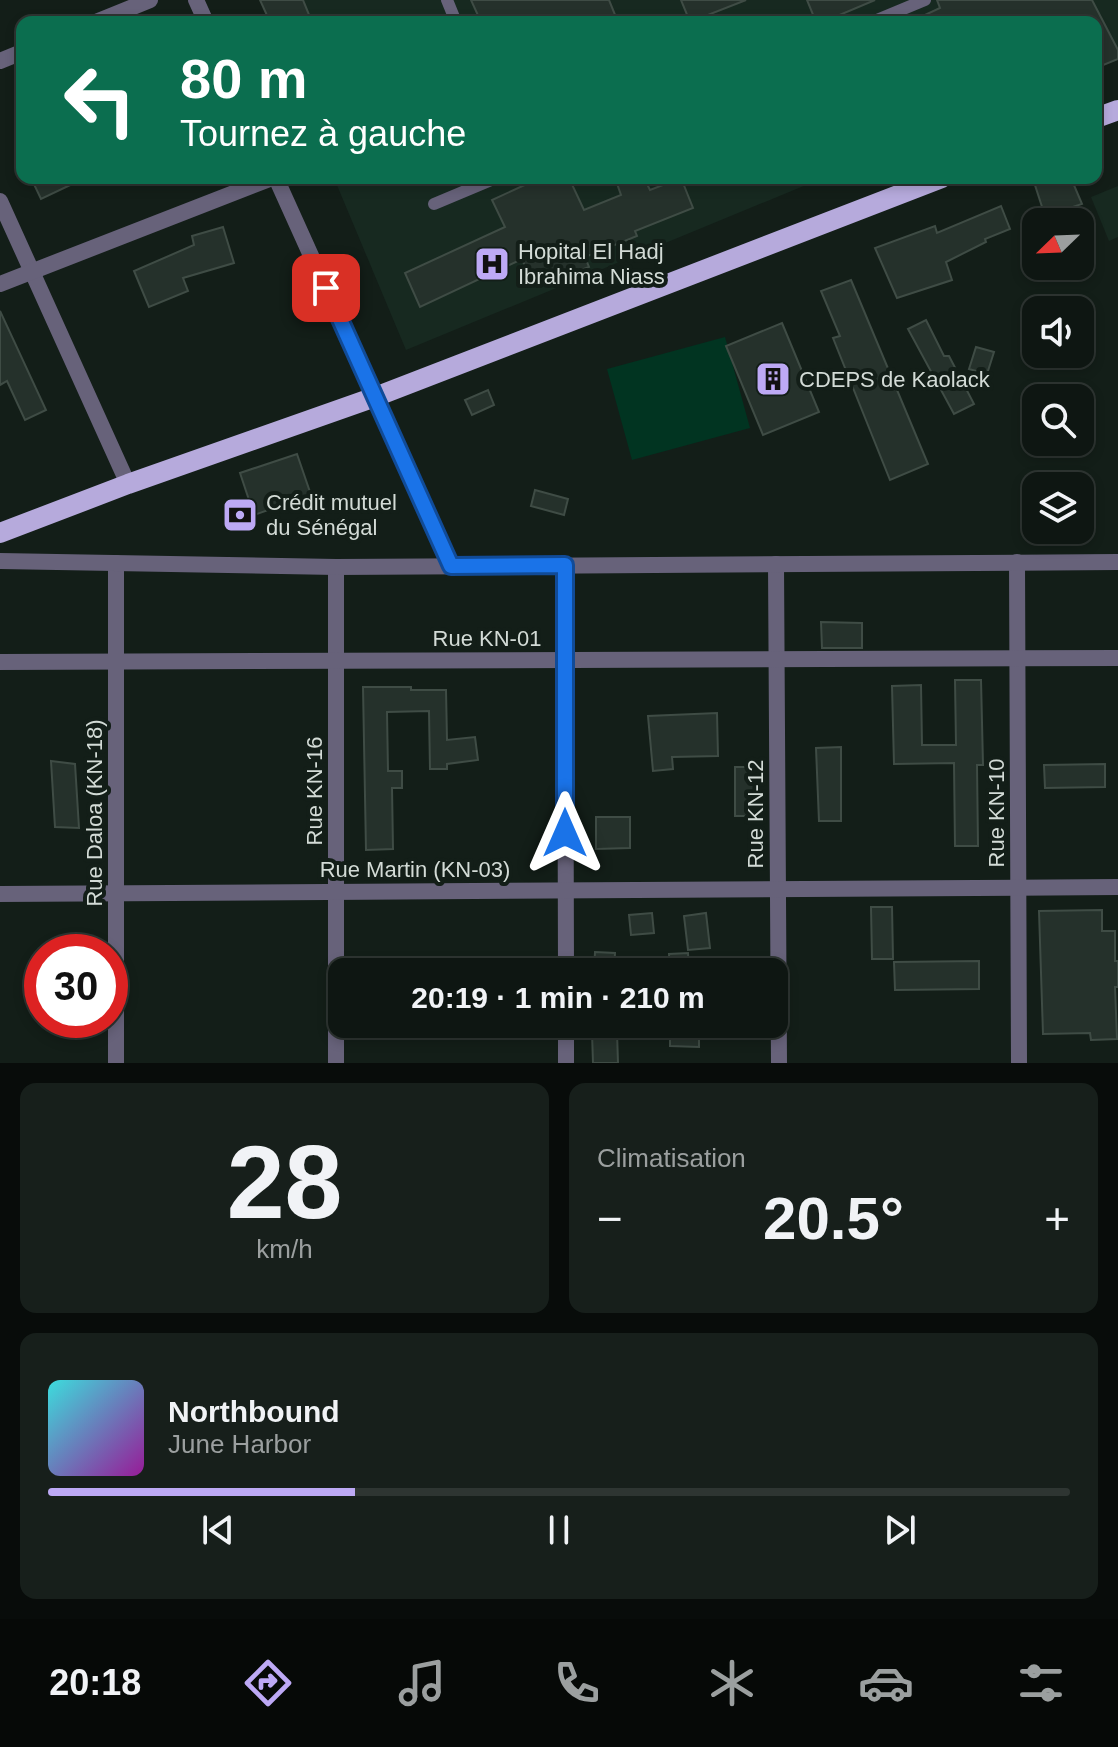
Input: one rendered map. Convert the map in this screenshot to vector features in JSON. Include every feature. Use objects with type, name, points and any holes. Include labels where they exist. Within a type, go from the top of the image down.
[{"type":"main road","points":[[4,528],[375,397],[926,184]]},
{"type":"street","points":[[111,16],[150,0]]},
{"type":"street","points":[[0,284],[258,184]]},
{"type":"street","points":[[277,184],[451,566]]},
{"type":"street","points":[[0,201],[128,484]]},
{"type":"street","points":[[0,561],[336,567],[1118,562]]},
{"type":"street","name":"Rue KN-10","points":[[1017,562],[1019,1063]]},
{"type":"street","name":"Rue Daloa (KN-18)","points":[[116,563],[116,1063]]},
{"type":"street","name":"Rue KN-12","points":[[776,564],[779,1063]]},
{"type":"street","points":[[565,565],[566,958]]},
{"type":"street","name":"Rue KN-16","points":[[336,567],[336,1063]]},
{"type":"street","name":"Rue KN-01","points":[[0,662],[1118,658]]},
{"type":"street","name":"Rue Martin (KN-03)","points":[[0,894],[1118,887]]},
{"type":"street","points":[[566,1038],[566,1063]]},
{"type":"lane","points":[[884,16],[909,3],[925,0]]},
{"type":"lane","points":[[434,204],[482,184]]},
{"type":"shaded area","points":[[261,0],[1118,0],[1118,56],[1102,31],[1102,16],[268,16]]},
{"type":"shaded area","name":"Hopital El Hadj Ibrahima Niass","points":[[337,184],[808,184],[406,350]]},
{"type":"shaded area","points":[[1118,186],[1118,237],[1109,241],[1091,197]]},
{"type":"green space","points":[[725,337],[750,428],[632,460],[607,369]]},
{"type":"building","points":[[260,0],[303,0],[310,16],[267,16]]},
{"type":"building","points":[[471,0],[609,0],[616,16],[478,16]]},
{"type":"building","points":[[681,0],[746,0],[705,16],[688,16]]},
{"type":"building","points":[[807,0],[875,0],[837,16],[814,16]]},
{"type":"building","points":[[937,0],[1092,0],[1100,16],[923,16],[940,8]]},
{"type":"building","points":[[1102,19],[1118,50],[1118,59],[1102,66]]},
{"type":"building","points":[[34,184],[72,184],[41,199]]},
{"type":"building","points":[[527,184],[572,184],[584,210],[621,195],[617,184],[647,184],[650,190],[666,184],[683,184],[693,208],[635,231],[637,236],[585,257],[589,267],[557,279],[533,286],[522,259],[420,307],[405,273],[505,227],[492,200]]},
{"type":"building","points":[[1035,184],[1074,184],[1082,204],[1070,208],[1042,208]]},
{"type":"building","points":[[1001,206],[1010,229],[985,239],[986,242],[946,262],[952,280],[897,298],[875,248],[935,226],[937,233]]},
{"type":"building","points":[[223,227],[234,263],[183,278],[188,291],[149,307],[134,271],[194,245],[192,236]]},
{"type":"building","points":[[851,280],[928,464],[890,480],[833,338],[840,336],[821,291]]},
{"type":"building","points":[[0,311],[46,410],[25,420],[7,381],[0,385]]},
{"type":"building","points":[[926,320],[974,404],[954,414],[908,329]]},
{"type":"building","name":"CDEPS de Kaolack","points":[[782,323],[819,412],[763,435],[726,346]]},
{"type":"building","points":[[976,347],[994,352],[987,374],[969,369]]},
{"type":"building","points":[[488,390],[494,405],[472,415],[465,400]]},
{"type":"building","points":[[297,454],[311,495],[254,515],[240,473]]},
{"type":"building","points":[[535,490],[568,499],[564,515],[531,506]]},
{"type":"building","points":[[821,622],[862,623],[862,648],[822,648]]},
{"type":"building","points":[[955,680],[981,680],[983,765],[977,765],[978,846],[955,846],[954,763],[894,764],[892,686],[921,685],[922,745],[956,745]]},
{"type":"building","points":[[363,687],[446,690],[447,740],[475,737],[478,760],[447,764],[447,769],[430,769],[429,711],[387,712],[388,771],[402,771],[402,788],[392,788],[393,849],[366,850]]},
{"type":"building","points":[[717,713],[718,756],[672,757],[673,769],[653,771],[648,716]]},
{"type":"building","points":[[841,747],[841,821],[819,821],[816,748]]},
{"type":"building","points":[[51,761],[75,764],[79,828],[55,827]]},
{"type":"building","points":[[1105,764],[1105,787],[1045,788],[1044,765]]},
{"type":"building","points":[[735,767],[753,767],[754,816],[735,816]]},
{"type":"building","points":[[596,817],[630,817],[630,848],[596,849]]},
{"type":"building","points":[[871,907],[892,907],[893,959],[872,959]]},
{"type":"building","points":[[1102,910],[1102,931],[1115,931],[1115,961],[1118,961],[1118,987],[1115,987],[1117,1039],[1091,1040],[1090,1033],[1043,1034],[1039,911]]},
{"type":"building","points":[[652,913],[654,933],[631,935],[629,915]]},
{"type":"building","points":[[706,913],[710,948],[688,950],[684,916]]},
{"type":"building","points":[[595,952],[615,953],[615,958],[595,958]]},
{"type":"building","points":[[688,953],[688,958],[669,958],[669,954]]},
{"type":"building","points":[[979,961],[979,989],[895,990],[894,962]]},
{"type":"building","points":[[592,1038],[617,1038],[618,1063],[593,1063]]},
{"type":"building","points":[[670,1038],[699,1038],[699,1047],[670,1046]]},
{"type":"place","name":"Hopital El Hadj Ibrahima Niass","points":[[492,264]]},
{"type":"place","name":"CDEPS de Kaolack","points":[[773,379]]},
{"type":"place","name":"Crédit mutuel du Sénégal","points":[[240,515]]},
{"type":"route","points":[[326,288],[451,566],[565,565],[565,833]]}]
